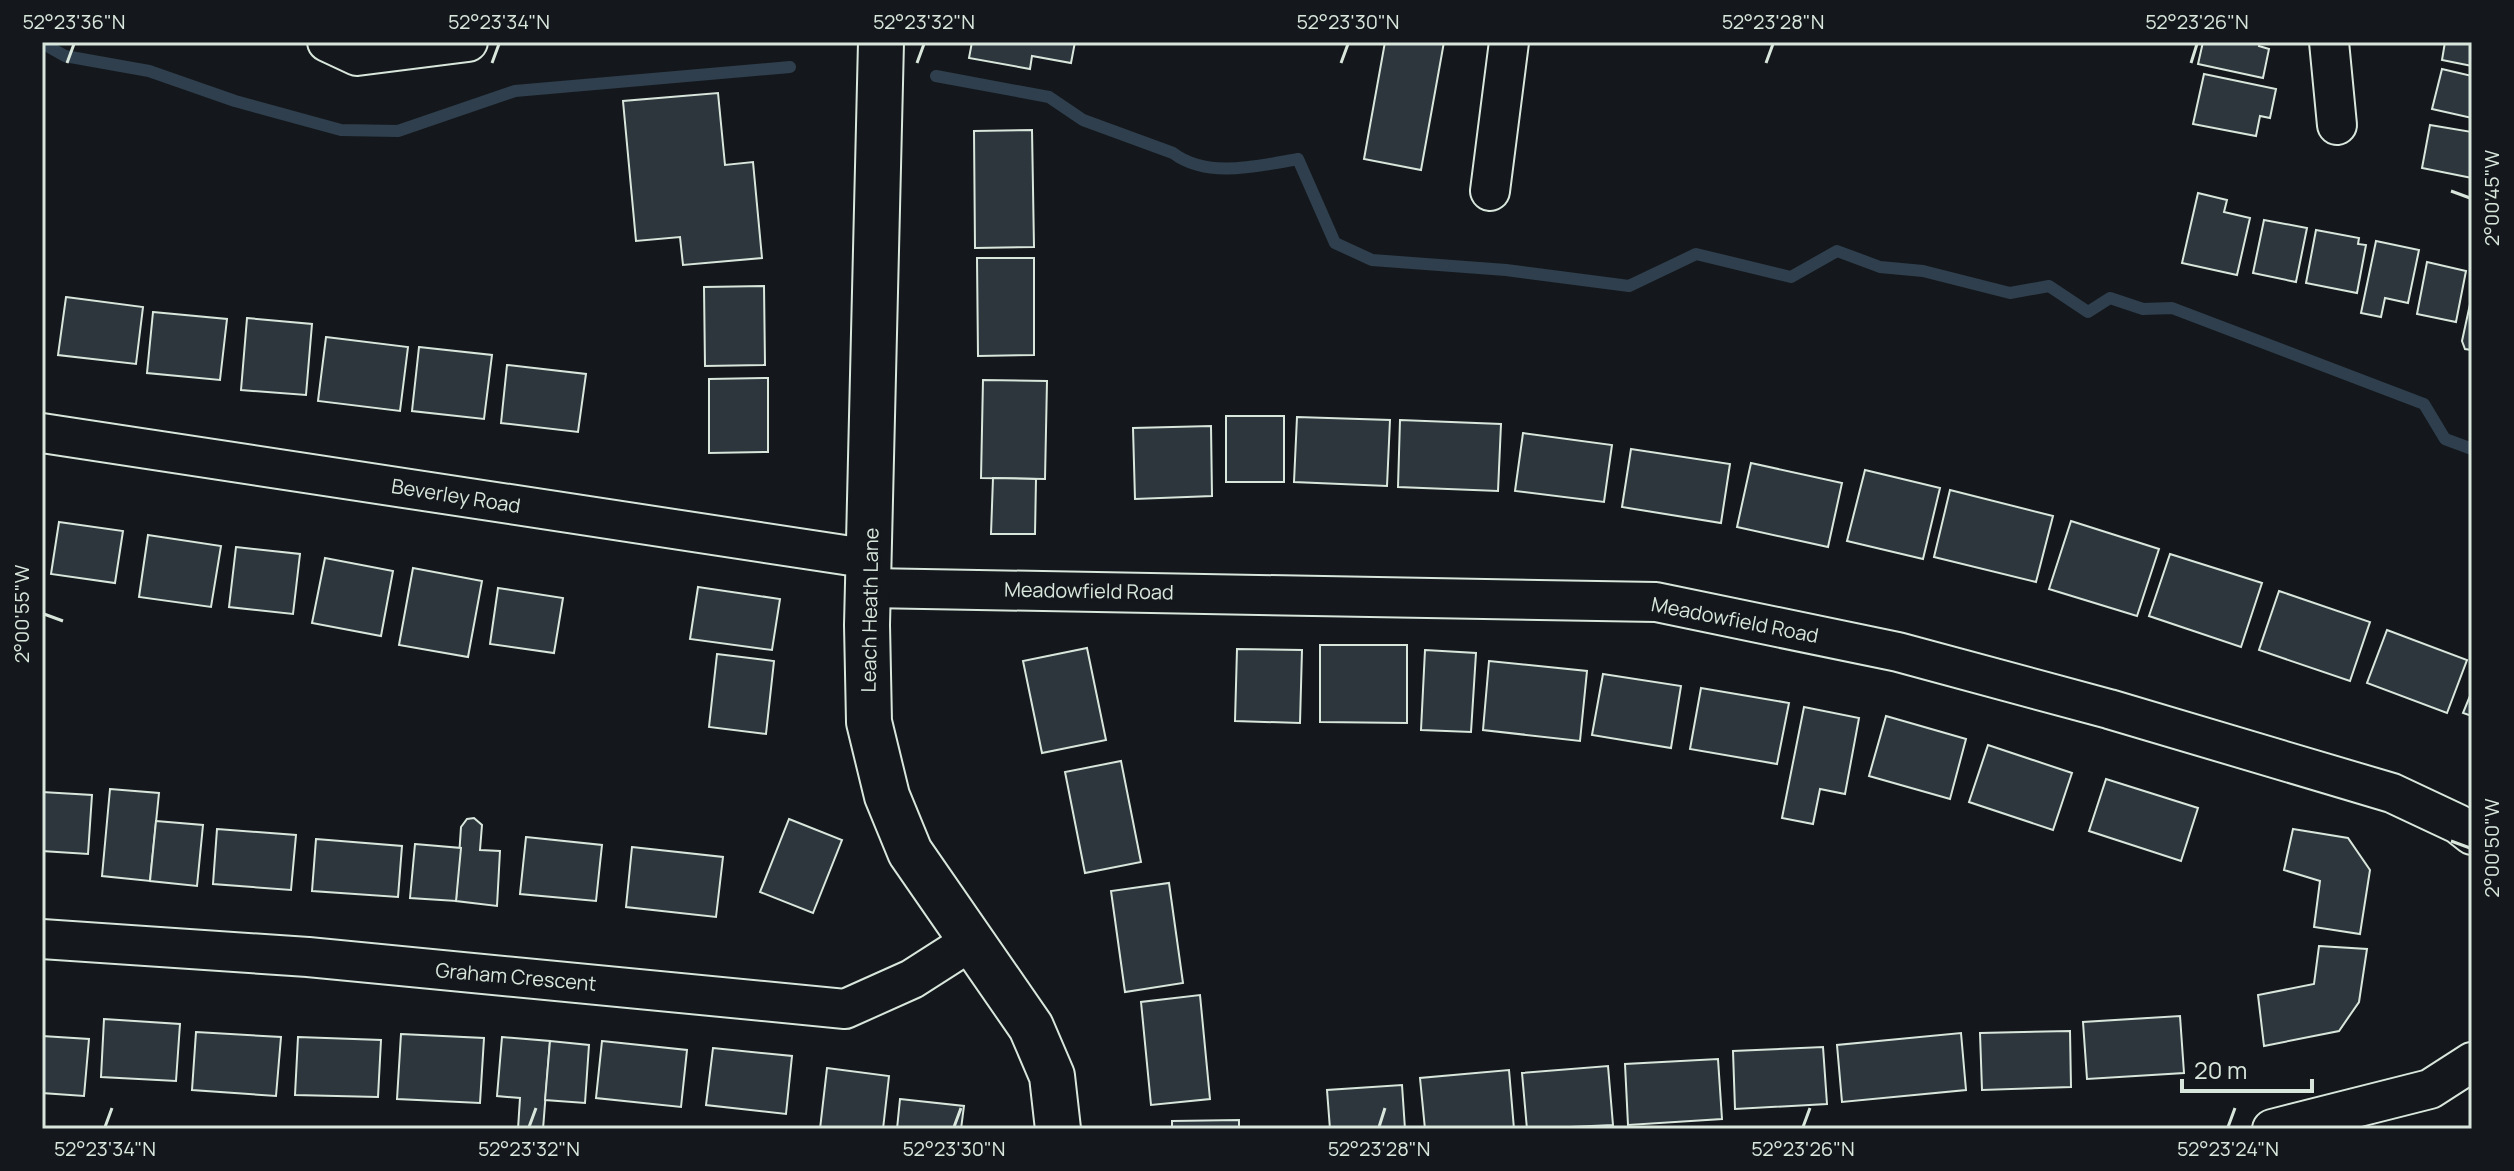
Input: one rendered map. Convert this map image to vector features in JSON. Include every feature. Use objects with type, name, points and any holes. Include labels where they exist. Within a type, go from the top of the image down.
[{"type":"street","points":[[327,42],[357,56],[468,42]]},
{"type":"street","name":"Leach Heath Lane","points":[[881,42],[869,722],[887,796],[910,852],[1031,1027],[1052,1076],[1058,1129]]},
{"type":"street","points":[[1490,191],[1509,42]]},
{"type":"street","points":[[2329,42],[2337,125]]},
{"type":"street","name":"Beverley Road","points":[[42,433],[871,573]]},
{"type":"street","name":"Meadowfield Road","points":[[871,573],[1656,602],[1898,652],[2109,709],[2392,793],[2458,824],[2472,835]]},
{"type":"street","name":"Graham Crescent","points":[[42,939],[308,957],[845,1009],[912,979],[973,940]]},
{"type":"street","points":[[2272,1129],[2430,1089],[2472,1062]]},
{"type":"building","points":[[972,42],[1075,42],[1071,63],[1032,56],[1030,69],[969,58]]},
{"type":"building","points":[[1385,42],[1444,42],[1421,170],[1364,159]]},
{"type":"building","points":[[2203,42],[2260,42],[2259,46],[2269,49],[2263,78],[2198,64]]},
{"type":"building","points":[[2445,42],[2472,42],[2472,66],[2442,60]]},
{"type":"building","points":[[2442,69],[2472,76],[2472,118],[2432,109]]},
{"type":"building","points":[[2204,74],[2276,89],[2270,118],[2260,116],[2256,136],[2193,124]]},
{"type":"building","points":[[718,93],[725,165],[753,162],[762,258],[683,265],[680,237],[636,241],[623,101]]},
{"type":"building","points":[[2430,125],[2472,132],[2472,178],[2422,168]]},
{"type":"building","points":[[1032,130],[1034,247],[975,248],[974,131]]},
{"type":"building","points":[[2198,193],[2227,200],[2224,212],[2250,218],[2237,275],[2182,263]]},
{"type":"building","points":[[2264,220],[2307,228],[2296,282],[2253,273]]},
{"type":"building","points":[[2316,230],[2359,238],[2358,244],[2366,245],[2357,293],[2306,283]]},
{"type":"building","points":[[2376,241],[2419,250],[2408,303],[2385,298],[2381,317],[2361,313]]},
{"type":"building","points":[[977,258],[1034,258],[1034,355],[978,356]]},
{"type":"building","points":[[2427,262],[2466,271],[2456,322],[2417,314]]},
{"type":"building","points":[[764,286],[765,365],[705,366],[704,287]]},
{"type":"building","points":[[2472,295],[2472,350],[2465,349],[2462,341]]},
{"type":"building","points":[[66,297],[143,307],[136,364],[58,355]]},
{"type":"building","points":[[153,312],[227,319],[220,380],[147,373]]},
{"type":"building","points":[[247,318],[312,324],[306,395],[241,390]]},
{"type":"building","points":[[326,337],[408,347],[400,411],[318,401]]},
{"type":"building","points":[[419,347],[492,355],[484,419],[412,411]]},
{"type":"building","points":[[507,365],[586,374],[578,432],[501,423]]},
{"type":"building","points":[[768,378],[768,452],[709,453],[709,379]]},
{"type":"building","points":[[983,380],[1047,381],[1045,479],[981,478]]},
{"type":"building","points":[[1226,416],[1284,416],[1284,482],[1226,482]]},
{"type":"building","points":[[1297,417],[1390,420],[1387,486],[1294,482]]},
{"type":"building","points":[[1400,420],[1501,424],[1498,491],[1398,487]]},
{"type":"building","points":[[1211,426],[1212,496],[1135,499],[1133,428]]},
{"type":"building","points":[[1523,433],[1612,445],[1604,502],[1515,491]]},
{"type":"building","points":[[1631,449],[1730,464],[1721,523],[1622,507]]},
{"type":"building","points":[[1751,463],[1842,483],[1828,547],[1737,527]]},
{"type":"building","points":[[1865,470],[1940,488],[1923,559],[1847,541]]},
{"type":"building","points":[[993,478],[1036,479],[1035,534],[991,534]]},
{"type":"building","points":[[1950,490],[2053,516],[2036,582],[1934,557]]},
{"type":"building","points":[[2071,521],[2159,549],[2137,616],[2049,589]]},
{"type":"building","points":[[59,522],[123,531],[115,583],[51,574]]},
{"type":"building","points":[[148,535],[221,546],[211,607],[139,597]]},
{"type":"building","points":[[236,547],[300,554],[293,614],[229,607]]},
{"type":"building","points":[[2170,554],[2262,583],[2241,647],[2149,616]]},
{"type":"building","points":[[325,558],[393,571],[381,636],[312,623]]},
{"type":"building","points":[[413,568],[482,581],[468,657],[399,645]]},
{"type":"building","points":[[698,587],[780,599],[772,650],[690,639]]},
{"type":"building","points":[[498,588],[563,598],[554,653],[490,644]]},
{"type":"building","points":[[2279,591],[2370,622],[2350,681],[2259,650]]},
{"type":"building","points":[[2387,630],[2467,660],[2447,713],[2367,683]]},
{"type":"building","points":[[1320,645],[1407,645],[1407,723],[1320,722]]},
{"type":"building","points":[[1087,648],[1106,740],[1042,753],[1023,661]]},
{"type":"building","points":[[1237,649],[1302,650],[1300,723],[1235,721]]},
{"type":"building","points":[[1425,650],[1476,653],[1471,732],[1421,730]]},
{"type":"building","points":[[717,654],[774,661],[766,734],[709,727]]},
{"type":"building","points":[[1489,661],[1587,671],[1580,741],[1483,730]]},
{"type":"building","points":[[1603,674],[1681,686],[1671,748],[1592,735]]},
{"type":"building","points":[[1701,688],[1789,703],[1777,764],[1690,749]]},
{"type":"building","points":[[2472,691],[2472,716],[2463,713]]},
{"type":"building","points":[[1804,707],[1859,718],[1845,794],[1820,789],[1813,824],[1782,818]]},
{"type":"building","points":[[1886,716],[1966,739],[1950,799],[1869,776]]},
{"type":"building","points":[[1988,745],[2072,773],[2053,830],[1969,802]]},
{"type":"building","points":[[1121,761],[1141,862],[1085,873],[1065,772]]},
{"type":"building","points":[[2106,779],[2198,808],[2181,861],[2089,831]]},
{"type":"building","points":[[110,789],[159,793],[150,881],[102,876]]},
{"type":"building","points":[[42,792],[92,795],[88,854],[42,851]]},
{"type":"building","points":[[474,818],[482,825],[480,850],[500,851],[497,906],[456,901],[461,827],[467,819]]},
{"type":"building","points":[[789,819],[842,840],[813,913],[760,892]]},
{"type":"building","points":[[156,821],[203,825],[197,886],[150,881]]},
{"type":"building","points":[[217,829],[296,835],[291,890],[213,884]]},
{"type":"building","points":[[2293,829],[2348,838],[2370,870],[2360,934],[2314,927],[2320,881],[2284,870]]},
{"type":"building","points":[[526,837],[602,845],[596,901],[520,894]]},
{"type":"building","points":[[316,839],[402,846],[398,897],[312,891]]},
{"type":"building","points":[[415,844],[461,848],[456,901],[410,898]]},
{"type":"building","points":[[632,847],[723,857],[716,917],[626,907]]},
{"type":"building","points":[[1169,883],[1183,983],[1125,992],[1111,891]]},
{"type":"building","points":[[2319,946],[2367,949],[2359,1002],[2339,1031],[2264,1046],[2258,995],[2314,984]]},
{"type":"building","points":[[1200,995],[1210,1099],[1151,1105],[1141,1002]]},
{"type":"building","points":[[2180,1016],[2184,1073],[2087,1079],[2083,1022]]},
{"type":"building","points":[[104,1019],[180,1024],[176,1081],[101,1077]]},
{"type":"building","points":[[2070,1031],[2071,1087],[1982,1090],[1980,1033]]},
{"type":"building","points":[[196,1032],[281,1037],[276,1096],[192,1090]]},
{"type":"building","points":[[1961,1033],[1966,1090],[1842,1102],[1837,1045]]},
{"type":"building","points":[[401,1034],[484,1038],[480,1103],[397,1099]]},
{"type":"building","points":[[42,1036],[89,1039],[84,1096],[42,1093]]},
{"type":"building","points":[[298,1037],[381,1040],[378,1097],[295,1095]]},
{"type":"building","points":[[502,1037],[550,1041],[543,1129],[518,1129],[520,1098],[497,1096]]},
{"type":"building","points":[[550,1041],[589,1045],[585,1103],[545,1100]]},
{"type":"building","points":[[602,1041],[687,1050],[681,1107],[596,1098]]},
{"type":"building","points":[[1823,1047],[1827,1104],[1735,1109],[1733,1051]]},
{"type":"building","points":[[713,1048],[792,1056],[786,1114],[706,1105]]},
{"type":"building","points":[[1718,1059],[1722,1119],[1628,1125],[1625,1064]]},
{"type":"building","points":[[1608,1066],[1613,1125],[1527,1129],[1522,1073]]},
{"type":"building","points":[[827,1068],[889,1076],[883,1129],[820,1129]]},
{"type":"building","points":[[1509,1070],[1514,1129],[1425,1129],[1420,1078]]},
{"type":"building","points":[[1402,1085],[1405,1129],[1330,1129],[1327,1090]]},
{"type":"building","points":[[900,1099],[964,1106],[961,1129],[897,1129]]},
{"type":"building","points":[[1239,1120],[1239,1129],[1172,1129],[1172,1121]]},
{"type":"waterway","points":[[42,43],[65,56],[149,71],[235,101],[341,130],[398,131],[515,91],[790,67]]},
{"type":"waterway","points":[[936,76],[1049,97],[1083,120],[1201,166],[1233,168],[1298,159],[1335,243],[1372,260],[1506,270],[1629,286],[1696,254],[1791,277],[1837,251],[1880,267],[1923,271],[2010,293],[2049,286],[2088,312],[2110,298],[2143,309],[2172,308],[2424,404],[2445,439],[2472,449]]}]
